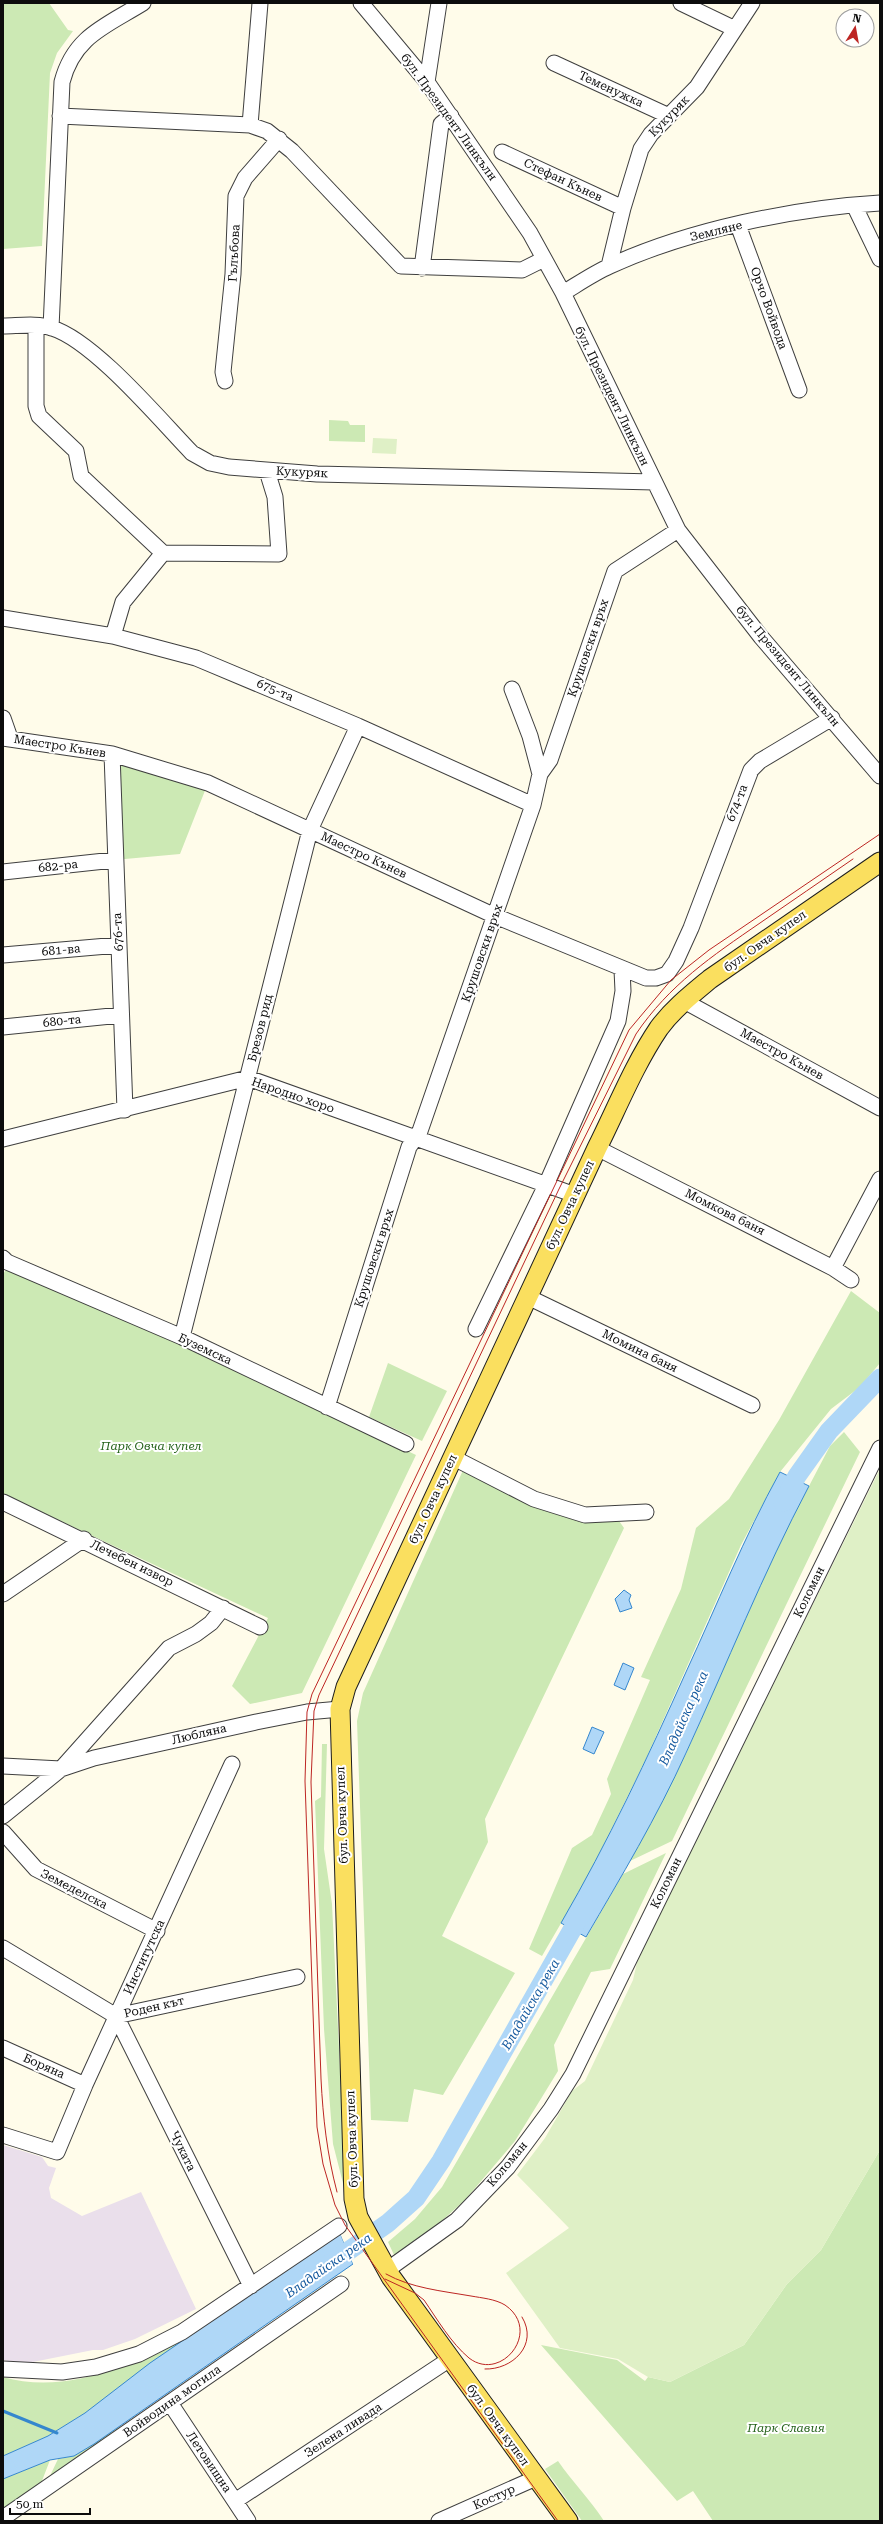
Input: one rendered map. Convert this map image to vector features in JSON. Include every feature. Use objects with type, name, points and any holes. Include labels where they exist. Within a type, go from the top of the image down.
[{"type":"main road","name":"бул. Овча купел","points":[[568,2521],[532,2480],[446,2362],[383,2262],[358,2217],[354,2199],[350,2110],[340,1708],[346,1687],[597,1148],[640,1059],[660,1027],[684,1001],[710,979],[880,862]]},
{"type":"main road","name":"бул. Овча купел","points":[[532,2480],[554,2521]]},
{"type":"street","points":[[51,328],[62,82],[67,63],[78,46],[84,40],[143,3]]},
{"type":"street","points":[[250,125],[260,3]]},
{"type":"street","name":"бул. Президент Линкълн","points":[[362,3],[427,82],[514,207],[563,293],[678,530],[761,637],[832,718],[880,776]]},
{"type":"street","points":[[427,82],[439,3]]},
{"type":"street","points":[[681,3],[735,29]]},
{"type":"street","name":"Кукуряк","points":[[609,266],[623,208],[641,149],[651,134],[697,87],[752,3]]},
{"type":"street","name":"Теменужка","points":[[554,62],[669,116]]},
{"type":"street","points":[[60,116],[250,125],[267,131],[279,139],[397,263],[406,267],[522,270],[544,259]]},
{"type":"street","points":[[422,268],[441,124],[451,116]]},
{"type":"street","name":"Гълъбова","points":[[226,381],[223,372],[233,274],[236,196],[245,178],[279,139]]},
{"type":"street","name":"Стефан Кънев","points":[[502,152],[623,208]]},
{"type":"street","name":"Земляне","points":[[563,293],[609,266],[668,244],[738,225],[854,205],[880,203]]},
{"type":"street","points":[[854,205],[880,259]]},
{"type":"street","name":"Орчо Войвода","points":[[738,225],[799,390]]},
{"type":"street","name":"Кукуряк","points":[[3,326],[36,326],[51,328],[73,338],[102,361],[192,453],[210,463],[267,470],[654,482]]},
{"type":"street","points":[[36,326],[36,406],[39,416],[74,448],[81,476],[163,553],[279,554],[275,497],[267,470]]},
{"type":"street","name":"Крушовски връх","points":[[327,1407],[409,1147],[420,1131],[533,805],[540,774],[550,760],[615,571],[678,530]]},
{"type":"street","points":[[114,636],[123,602],[163,553]]},
{"type":"street","name":"675-та","points":[[3,618],[114,636],[196,658],[358,726],[533,805]]},
{"type":"street","points":[[512,689],[530,736],[540,774]]},
{"type":"street","points":[[3,718],[6,738]]},
{"type":"street","name":"674-та","points":[[691,928],[751,770],[760,761],[832,718]]},
{"type":"street","name":"Брезов рид","points":[[182,1337],[310,830],[358,726]]},
{"type":"street","name":"Маестро Кънев","points":[[6,738],[112,754],[208,783],[495,916],[622,970],[646,978],[656,978],[667,974],[676,961],[691,928]]},
{"type":"street","name":"676-та","points":[[112,754],[114,860],[119,944],[125,1110]]},
{"type":"street","name":"682-ра","points":[[3,872],[114,860]]},
{"type":"street","name":"681-ва","points":[[3,955],[119,944]]},
{"type":"street","points":[[476,1329],[546,1184],[618,1021],[623,991],[622,970]]},
{"type":"street","name":"Маестро Кънев","points":[[684,1001],[880,1108]]},
{"type":"street","name":"680-та","points":[[3,1028],[121,1015]]},
{"type":"street","name":"Народно хоро","points":[[3,1139],[125,1110],[248,1078],[575,1195]]},
{"type":"street","name":"Момкова баня","points":[[597,1148],[833,1268],[850,1280]]},
{"type":"street","points":[[833,1268],[880,1179]]},
{"type":"street","name":"Буземска","points":[[4,1262],[182,1337],[406,1444]]},
{"type":"street","name":"Момина баня","points":[[528,1297],[752,1405]]},
{"type":"street","name":"Коломан","points":[[383,2262],[457,2220],[508,2167],[551,2109],[573,2074],[880,1448]]},
{"type":"street","points":[[452,1457],[534,1499],[585,1516],[646,1512]]},
{"type":"street","name":"Лечебен извор","points":[[3,1502],[84,1539],[260,1627]]},
{"type":"street","points":[[3,1594],[84,1539]]},
{"type":"street","name":"Любляна","points":[[3,1816],[60,1769],[168,1648],[196,1634],[224,1608]]},
{"type":"street","name":"Любляна","points":[[60,1769],[94,1758],[256,1722],[306,1712],[340,1708]]},
{"type":"street","name":"Институтска","points":[[3,2135],[57,2152],[116,2016],[157,1931],[232,1764]]},
{"type":"street","points":[[3,1766],[60,1769]]},
{"type":"street","name":"Земеделска","points":[[3,1832],[36,1869],[157,1931]]},
{"type":"street","name":"Роден кът","points":[[3,1948],[116,2016],[297,1977]]},
{"type":"street","name":"Чуката","points":[[116,2016],[251,2286]]},
{"type":"street","name":"Боряна","points":[[3,2048],[85,2085]]},
{"type":"street","points":[[3,2369],[62,2372],[96,2367],[139,2354],[182,2332],[339,2226]]},
{"type":"street","name":"Войводина могила","points":[[3,2518],[341,2284]]},
{"type":"street","name":"Зелена ливада","points":[[235,2501],[446,2362]]},
{"type":"street","name":"Летовищна","points":[[170,2403],[248,2521]]},
{"type":"street","name":"Костур","points":[[439,2521],[532,2480]]},
{"type":"shaded area","points":[[3,2145],[42,2157],[48,2166],[56,2168],[49,2188],[51,2198],[82,2216],[141,2192],[196,2309],[135,2339],[103,2350],[93,2350],[23,2364],[3,2360]]},
{"type":"green space","points":[[3,3],[49,3],[68,30],[73,31],[57,53],[50,73],[42,246],[3,249]]},
{"type":"green space","points":[[329,420],[348,421],[350,425],[365,425],[365,442],[329,441]]},
{"type":"green space","points":[[373,438],[397,439],[396,454],[372,453]]},
{"type":"green space","points":[[112,754],[208,783],[180,854],[114,860]]},
{"type":"green space","name":"Парк Овча купел","points":[[6,1270],[183,1343],[416,1455],[302,1693],[250,1704],[232,1686],[268,1618],[3,1494],[3,1274]]},
{"type":"green space","points":[[851,1291],[880,1313],[880,1363],[860,1387],[831,1409],[780,1472],[741,1545],[645,1761],[589,1875],[542,1956],[529,1949],[572,1848],[592,1835],[611,1794],[607,1779],[650,1680],[641,1677],[681,1589],[696,1528],[729,1499],[779,1420]]},
{"type":"green space","points":[[388,1363],[447,1391],[422,1441],[369,1417]]},
{"type":"green space","points":[[844,1432],[860,1452],[672,1841],[630,1861],[686,1754],[776,1549],[830,1446]]},
{"type":"green space","points":[[464,1468],[533,1502],[617,1518],[624,1528],[485,1819],[488,1842],[442,1936],[515,1973],[443,2095],[414,2089],[408,2122],[371,2120],[357,1721],[363,1693]]},
{"type":"green space","points":[[880,1469],[880,2150],[821,2250],[787,2284],[744,2345],[670,2382],[648,2377],[618,2359],[560,2348],[506,2273],[569,2228],[517,2175],[545,2138],[572,2091],[585,2081],[633,1980],[638,1958]]},
{"type":"green space","points":[[322,1744],[327,1744],[324,1849],[332,1904],[346,2195],[333,2144],[324,2029],[315,1801],[321,1797]]},
{"type":"green space","points":[[666,1853],[610,1969],[591,1972],[554,2045],[558,2071],[515,2141],[465,2200],[436,2226],[395,2257],[388,2242],[415,2219],[442,2187],[623,1874]]},
{"type":"green space","name":"Парк Славия","points":[[880,2150],[880,2521],[713,2521],[693,2491],[677,2501],[541,2345],[617,2360],[645,2381],[648,2377],[670,2382],[744,2345],[787,2284],[821,2250]]},
{"type":"green space","points":[[188,2337],[85,2413],[48,2436],[3,2456],[3,2377],[27,2382],[74,2380],[121,2367]]},
{"type":"green space","points":[[119,2427],[119,2431],[49,2478],[58,2459],[74,2456]]},
{"type":"green space","points":[[50,2460],[40,2486],[3,2511],[3,2479]]},
{"type":"green space","points":[[558,2461],[604,2521],[582,2521],[545,2469]]},
{"type":"water","points":[[780,1472],[809,1486],[776,1552],[675,1777],[638,1846],[586,1937],[561,1923],[595,1862],[627,1799],[672,1704],[743,1546]]},
{"type":"water","points":[[624,1590],[631,1595],[629,1600],[632,1608],[620,1612],[615,1599]]},
{"type":"water","points":[[623,1663],[634,1668],[625,1690],[614,1685]]},
{"type":"water","points":[[592,1727],[604,1732],[594,1754],[583,1749]]},
{"type":"water","points":[[340,2233],[353,2264],[94,2444],[74,2456],[50,2460],[3,2479],[3,2456],[48,2436],[85,2413],[150,2363]]},
{"type":"pier","points":[[339,2231],[341,2232],[355,2263],[354,2266]]},
{"type":"waterway","name":"Владайска река","points":[[783,1502],[797,1476],[829,1431],[880,1378]]},
{"type":"waterway","name":"Владайска река","points":[[327,2266],[388,2223],[416,2198],[441,2161],[585,1907]]},
{"type":"waterway","points":[[3,2411],[57,2433]]},
{"type":"tram line","points":[[558,2521],[345,2225],[335,2205],[323,2164],[317,2127],[305,1781],[307,1712],[312,1694],[629,1030],[671,980],[709,950],[880,834]]},
{"type":"tram line","points":[[337,2192],[326,2136],[321,2079],[311,1782],[314,1711],[319,1695],[559,1189],[636,1034],[663,1001],[692,972],[725,947],[853,859]]},
{"type":"tram line","points":[[385,2279],[415,2293],[424,2300],[462,2352],[469,2358],[481,2364],[493,2364],[504,2359],[513,2351],[519,2340],[520,2328],[516,2316],[505,2305],[497,2301],[416,2286],[386,2274]]},
{"type":"tram line","points":[[485,2369],[505,2365],[520,2354],[525,2346],[527,2337],[526,2327],[522,2317]]}]
